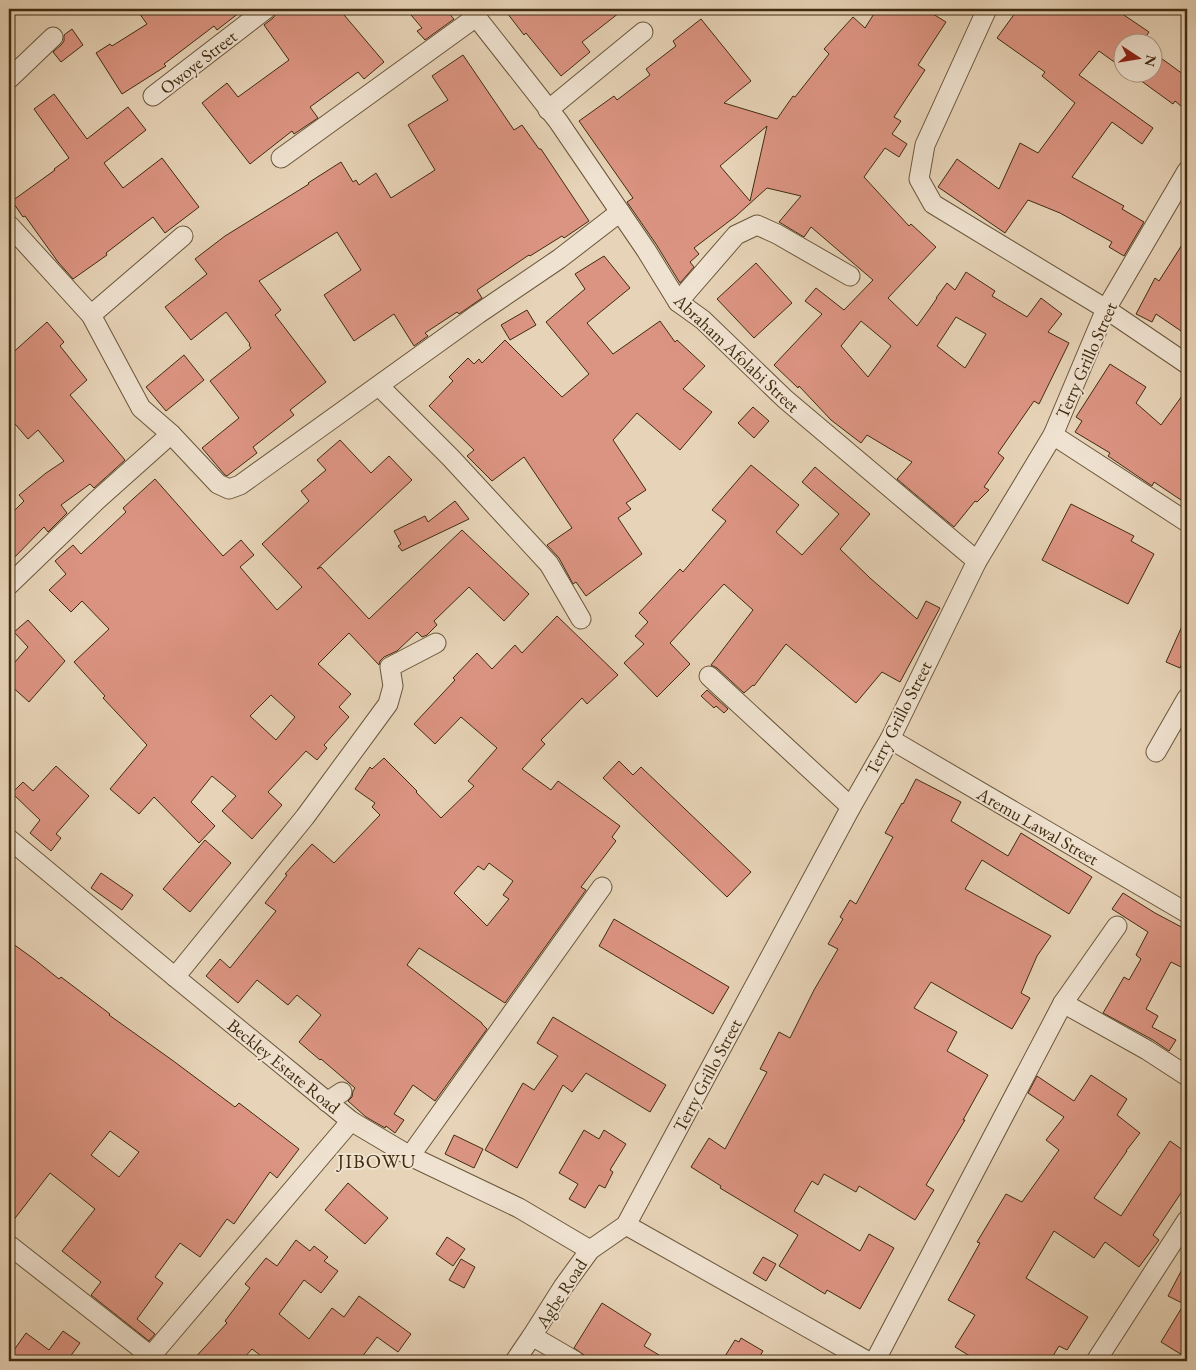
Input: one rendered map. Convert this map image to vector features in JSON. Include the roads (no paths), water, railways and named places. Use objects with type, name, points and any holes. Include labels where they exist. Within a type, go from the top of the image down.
[{"type":"street","name":"Owoye Street","points":[[153,96],[266,9]]},
{"type":"street","points":[[986,9],[925,144],[920,179],[933,204],[1106,308],[1187,364]]},
{"type":"street","points":[[281,158],[473,13]]},
{"type":"street","name":"Abraham Afolabi Street","points":[[473,13],[558,121],[678,302],[704,320],[785,399],[977,561]]},
{"type":"street","points":[[548,110],[643,32]]},
{"type":"street","points":[[9,78],[53,37]]},
{"type":"street","name":"Terry Grillo Street","points":[[590,1250],[626,1225],[851,807],[890,739],[977,561],[1054,435],[1106,308],[1187,171]]},
{"type":"street","points":[[9,225],[92,315],[141,408],[171,434],[218,484],[229,490],[240,485],[478,314],[559,259],[620,212]]},
{"type":"street","points":[[678,302],[736,235],[757,225],[777,234],[850,276]]},
{"type":"street","points":[[92,315],[183,236]]},
{"type":"street","points":[[378,386],[451,458],[549,564],[581,619]]},
{"type":"street","points":[[9,585],[96,501],[171,434]]},
{"type":"street","points":[[1054,435],[1187,522]]},
{"type":"street","points":[[175,977],[305,817],[388,704],[392,686],[390,667],[436,643]]},
{"type":"street","points":[[709,676],[851,807]]},
{"type":"street","points":[[1156,752],[1187,698]]},
{"type":"street","name":"Aremu Lawal Street","points":[[890,739],[1187,913]]},
{"type":"street","name":"Beckley Estate Road","points":[[9,839],[175,977],[335,1097],[351,1121],[410,1156],[519,1208],[590,1250]]},
{"type":"street","points":[[410,1156],[602,887]]},
{"type":"street","points":[[876,1361],[1063,1003],[1117,926]]},
{"type":"street","points":[[1063,1003],[1147,1050],[1187,1076]]},
{"type":"street","points":[[9,1245],[154,1359],[351,1121]]},
{"type":"street","points":[[1096,1361],[1187,1220]]},
{"type":"street","points":[[626,1225],[867,1361]]},
{"type":"street","name":"Agbe Road","points":[[515,1361],[563,1287],[590,1250]]},
{"type":"street","points":[[532,1336],[575,1361]]},
{"type":"district","name":"JIBOWU","points":[[377,1161]]}]
